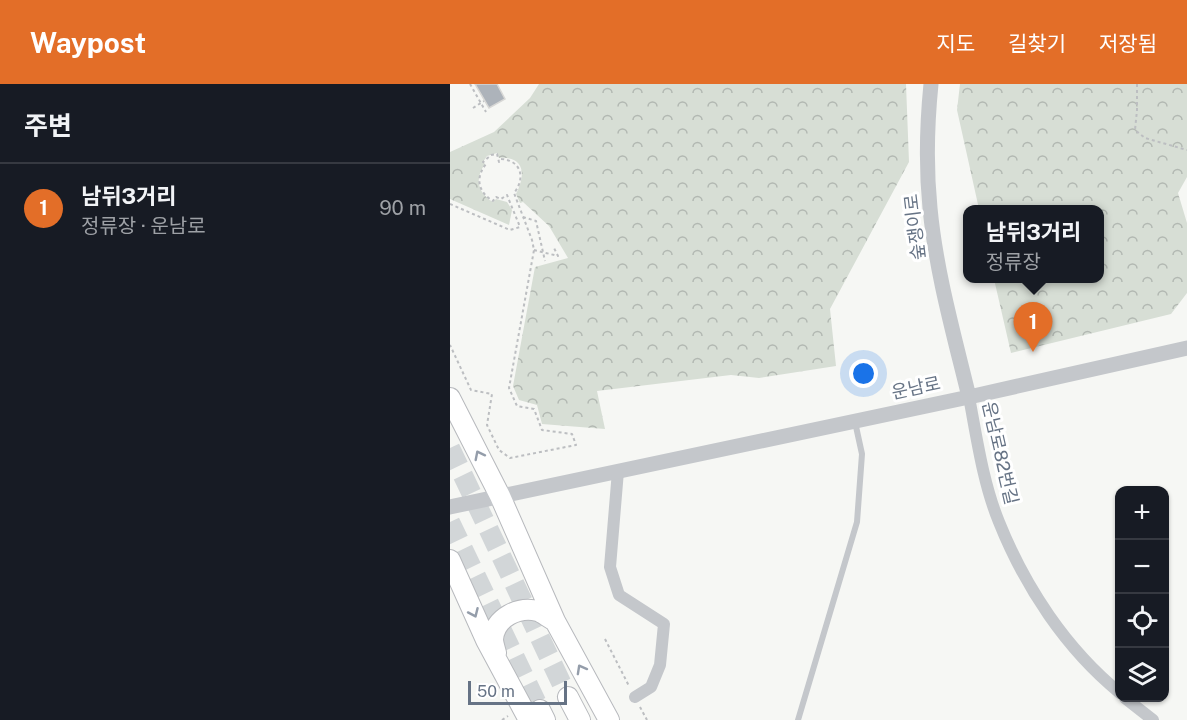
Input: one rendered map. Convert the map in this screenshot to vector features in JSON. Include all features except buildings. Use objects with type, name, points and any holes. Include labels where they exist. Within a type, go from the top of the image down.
[{"type":"highway","points":[[450,399],[500,496],[555,621],[609,720]]},
{"type":"highway","points":[[450,560],[497,662],[538,717]]},
{"type":"highway","points":[[497,662],[493,639],[497,628],[514,611],[539,611],[555,621]]},
{"type":"highway","points":[[568,697],[580,720]]},
{"type":"street","name":"숲쟁이로","points":[[931,84],[928,113],[930,208],[941,277],[969,397]]},
{"type":"street","name":"운남로","points":[[450,507],[969,397],[1187,348]]},
{"type":"street","name":"운남로82번길","points":[[969,397],[984,473],[995,512],[1025,579],[1057,626],[1100,676],[1115,689]]},
{"type":"street","points":[[618,471],[610,567],[619,595],[664,624],[660,665],[651,687],[634,698]]},
{"type":"street","points":[[1130,702],[1153,720]]},
{"type":"lane","points":[[798,720],[857,522],[861,454],[854,421]]},
{"type":"path","points":[[470,84],[486,112]]},
{"type":"path","points":[[1137,84],[1135,130],[1145,138],[1187,150]]},
{"type":"path","points":[[472,108],[484,101]]},
{"type":"path","points":[[450,204],[510,230],[520,227],[507,195],[501,199],[496,197],[493,201],[486,197],[479,184],[479,176],[486,164],[483,162],[491,155],[497,154],[499,162],[501,159],[513,162],[520,171],[520,183],[514,193],[534,250],[509,388],[517,406],[534,409],[542,429],[572,434],[576,445],[510,458],[500,450],[487,424],[492,394],[471,390],[450,345]]},
{"type":"path","points":[[522,216],[536,221],[545,261]]},
{"type":"path","points":[[534,250],[558,256],[554,248]]},
{"type":"path","points":[[605,639],[647,720]]},
{"type":"green space","points":[[539,84],[906,84],[909,162],[830,309],[836,366],[759,378],[731,375],[597,391],[605,429],[542,424],[537,405],[519,400],[513,386],[535,267],[568,258],[549,226],[523,202],[520,203],[516,194],[522,174],[521,168],[514,160],[499,158],[497,153],[487,156],[483,162],[485,164],[479,180],[481,190],[493,202],[496,199],[507,202],[512,210],[509,225],[450,199],[450,152],[494,132],[530,98]]},
{"type":"green space","points":[[960,84],[1187,84],[1187,177],[1178,193],[1187,223],[1187,293],[1171,314],[1011,353],[995,283],[1104,283],[1104,205],[978,205],[957,110]]},
{"type":"tunnel","points":[[450,448],[568,697]]},
{"type":"tunnel","points":[[450,522],[540,710]]},
{"type":"place","name":"남뒤3거리","points":[[1033,352]]}]
